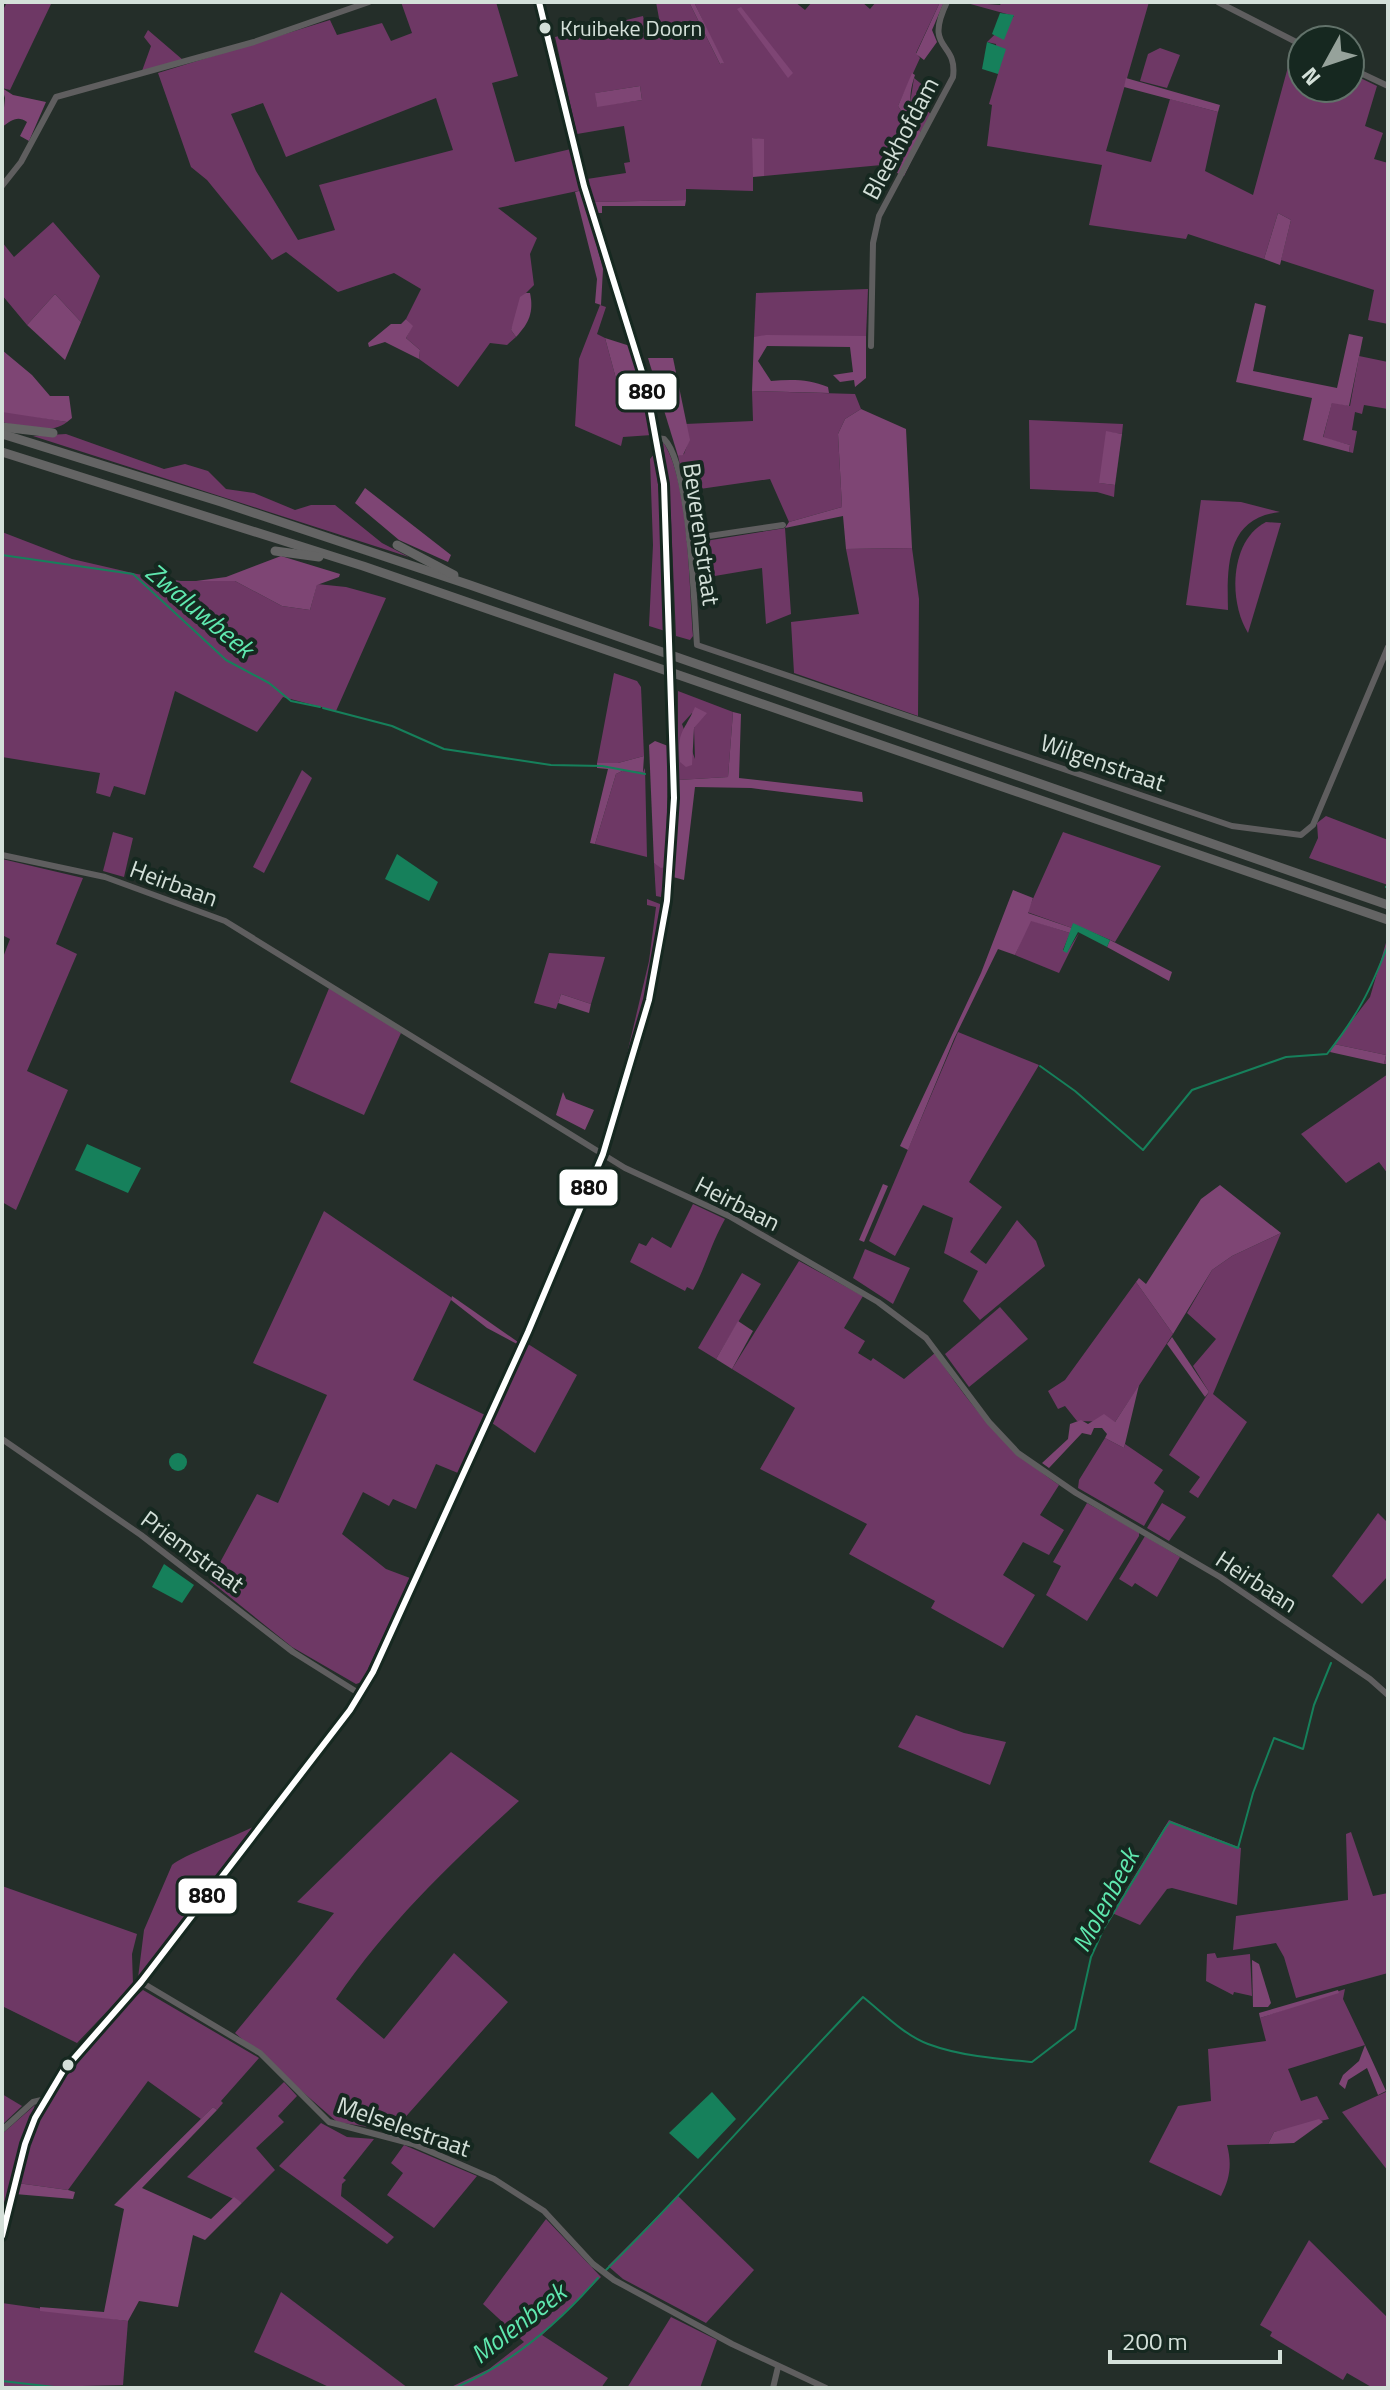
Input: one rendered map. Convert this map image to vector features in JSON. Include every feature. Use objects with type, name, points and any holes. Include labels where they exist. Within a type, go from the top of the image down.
[{"type":"highway","points":[[2,427],[53,433]]},
{"type":"highway","points":[[2,434],[221,502],[470,585],[1388,905]]},
{"type":"highway","points":[[2,452],[363,566],[1388,920]]},
{"type":"highway","points":[[397,545],[470,585]]},
{"type":"highway","points":[[275,551],[363,566]]},
{"type":"street","points":[[2,186],[21,162],[56,97],[225,51],[369,2]]},
{"type":"street","name":"Beverenstraat","points":[[46,2099],[91,2036],[141,1982],[360,1694],[528,1332],[603,1154],[649,1000],[659,951],[671,850],[672,726],[667,517],[657,438],[635,346],[584,186],[539,2]]},
{"type":"street","name":"Bleekhofdam","points":[[871,346],[873,256],[879,216],[953,77],[953,61],[938,38],[936,28],[947,2]]},
{"type":"street","points":[[1218,2],[1286,37]]},
{"type":"street","points":[[1366,76],[1388,86]]},
{"type":"street","name":"Beverenstraat","points":[[657,438],[664,439],[670,446],[689,539],[697,645]]},
{"type":"street","points":[[689,539],[783,525]]},
{"type":"street","name":"Wilgenstraat","points":[[697,645],[1232,826],[1301,835],[1313,825],[1388,647]]},
{"type":"street","name":"Heirbaan","points":[[2,855],[105,877],[225,921],[625,1168],[729,1216],[791,1250],[903,1318],[926,1338],[989,1422],[1018,1453],[1076,1493],[1220,1577],[1387,1692]]},
{"type":"street","name":"Priemstraat","points":[[2,1439],[141,1535],[293,1652],[360,1694]]},
{"type":"street","name":"Melselestraat","points":[[141,1982],[260,2053],[329,2122],[413,2144],[494,2179],[544,2211],[593,2264],[614,2280],[778,2367],[826,2388]]},
{"type":"street","points":[[2,2130],[29,2104],[46,2099]]},
{"type":"street","points":[[2,2236],[21,2156],[46,2099]]},
{"type":"street","points":[[773,2388],[778,2367]]},
{"type":"shaded area","points":[[7,2],[52,2],[10,90],[2,88],[2,12]]},
{"type":"shaded area","points":[[401,2],[496,2],[518,76],[492,83],[515,162],[571,149],[582,190],[498,208],[537,238],[530,254],[534,285],[526,293],[511,330],[516,337],[507,345],[490,343],[458,387],[419,359],[420,350],[406,338],[412,326],[406,319],[421,289],[394,273],[338,292],[286,252],[272,260],[207,180],[191,167],[158,73],[330,20],[337,35],[382,23],[391,41],[412,33]],"holes":[[[436,98],[453,150],[319,185],[335,230],[298,240],[256,171],[231,114],[263,103],[286,157]]]},
{"type":"shaded area","points":[[656,2],[689,2],[720,64],[723,63],[694,2],[795,2],[805,10],[812,2],[862,2],[870,9],[876,2],[940,2],[916,53],[920,58],[898,106],[916,134],[903,163],[764,176],[763,140],[753,138],[753,191],[686,189],[686,200],[594,202],[587,179],[626,173],[624,163],[630,162],[624,126],[577,134],[555,37],[643,16],[646,31],[661,29]],"holes":[[[640,86],[642,100],[597,106],[596,93]]]},
{"type":"shaded area","points":[[689,2],[694,2],[724,63],[720,64]]},
{"type":"shaded area","points":[[940,2],[944,2],[932,30],[937,42],[924,60],[916,54]]},
{"type":"shaded area","points":[[963,2],[1000,5],[1002,2],[1149,2],[1106,151],[1151,162],[1170,99],[1218,112],[1205,171],[1253,195],[1286,74],[1286,104],[1366,104],[1366,81],[1377,86],[1365,126],[1383,133],[1374,159],[1388,163],[1388,324],[1368,320],[1374,290],[1281,260],[1291,220],[1278,213],[1264,259],[1188,234],[1186,239],[1089,225],[1102,165],[987,146],[992,105],[989,104],[998,74],[996,44],[987,42],[1014,16]]},
{"type":"shaded area","points":[[741,7],[793,73],[788,78],[737,9]]},
{"type":"shaded area","points":[[1000,13],[1014,15],[1004,40],[992,34]]},
{"type":"shaded area","points":[[148,30],[183,60],[142,71],[151,46],[144,37]]},
{"type":"shaded area","points":[[987,42],[1006,49],[998,74],[982,69]]},
{"type":"shaded area","points":[[1160,48],[1180,55],[1167,88],[1140,81],[1148,54]]},
{"type":"shaded area","points":[[912,73],[915,75],[911,107],[923,137],[904,176],[897,173],[916,134],[898,106]]},
{"type":"shaded area","points":[[914,78],[925,87],[921,95],[925,109],[932,115],[921,133],[909,110]]},
{"type":"shaded area","points":[[1126,78],[1220,105],[1218,112],[1124,87]]},
{"type":"shaded area","points":[[640,86],[642,100],[597,107],[595,93]]},
{"type":"shaded area","points":[[2,88],[13,95],[46,102],[29,141],[20,136],[27,122],[14,120],[2,127],[5,98]]},
{"type":"shaded area","points":[[752,138],[764,139],[764,176],[753,177]]},
{"type":"shaded area","points":[[582,190],[603,269],[601,305],[595,303],[597,279],[575,192]]},
{"type":"shaded area","points":[[686,200],[685,206],[602,206],[602,213],[597,213],[594,202]]},
{"type":"shaded area","points":[[1278,213],[1291,220],[1280,265],[1264,259]]},
{"type":"shaded area","points":[[53,222],[100,276],[81,322],[55,294],[27,325],[2,295],[2,242],[14,257]]},
{"type":"shaded area","points":[[868,289],[866,336],[754,337],[756,293]]},
{"type":"shaded area","points":[[530,293],[531,312],[516,337],[511,330],[520,297]]},
{"type":"shaded area","points":[[55,294],[81,322],[65,360],[27,325]]},
{"type":"shaded area","points":[[1255,303],[1266,306],[1253,371],[1337,388],[1349,334],[1363,337],[1349,406],[1332,403],[1323,437],[1350,445],[1349,452],[1303,440],[1312,398],[1236,382]]},
{"type":"shaded area","points":[[600,305],[606,307],[597,334],[605,338],[618,386],[643,399],[652,435],[623,437],[621,446],[575,426],[579,359]]},
{"type":"shaded area","points":[[406,319],[413,326],[406,338],[420,350],[419,359],[385,342],[369,347],[368,343],[391,324],[401,324]]},
{"type":"shaded area","points":[[866,336],[866,378],[855,387],[854,380],[840,382],[833,375],[853,372],[850,347],[767,346],[758,361],[771,381],[814,382],[828,387],[829,393],[752,391],[754,337]]},
{"type":"shaded area","points":[[605,338],[630,346],[643,399],[618,386]]},
{"type":"shaded area","points":[[2,350],[32,375],[50,396],[69,396],[72,418],[67,422],[2,412]]},
{"type":"shaded area","points":[[1359,356],[1388,362],[1388,409],[1364,405],[1362,414],[1355,412],[1352,430],[1357,431],[1353,453],[1349,452],[1350,445],[1323,438],[1332,402],[1350,406]]},
{"type":"shaded area","points":[[648,358],[673,358],[690,440],[683,455],[678,456]]},
{"type":"shaded area","points":[[752,391],[855,394],[861,409],[845,419],[838,434],[842,507],[789,522],[770,479],[686,491],[678,456],[684,454],[689,440],[685,424],[753,421]]},
{"type":"shaded area","points":[[861,409],[906,429],[912,548],[846,549],[843,516],[785,528],[789,522],[842,507],[838,434],[845,419]]},
{"type":"shaded area","points":[[4,411],[67,422],[52,429],[27,428],[2,422]]},
{"type":"shaded area","points":[[1029,420],[1123,424],[1122,434],[1107,432],[1100,483],[1115,485],[1114,497],[1097,492],[1030,489]]},
{"type":"shaded area","points":[[1106,431],[1122,434],[1115,485],[1099,483]]},
{"type":"shaded area","points":[[66,434],[164,469],[185,464],[208,471],[226,489],[254,493],[295,510],[311,505],[335,505],[382,543],[409,557],[33,436]]},
{"type":"shaded area","points":[[663,442],[672,459],[683,507],[693,636],[690,640],[676,636],[671,519]]},
{"type":"shaded area","points":[[655,453],[664,546],[665,631],[649,626],[653,545],[650,459]]},
{"type":"shaded area","points":[[365,488],[451,555],[448,562],[399,540],[355,503]]},
{"type":"shaded area","points":[[1201,500],[1241,502],[1280,512],[1262,516],[1249,524],[1233,547],[1228,577],[1228,610],[1186,605]]},
{"type":"shaded area","points":[[1266,522],[1281,523],[1248,633],[1237,605],[1236,572],[1245,542]]},
{"type":"shaded area","points":[[785,528],[791,614],[766,624],[762,568],[697,579],[693,543]]},
{"type":"shaded area","points":[[2,532],[72,559],[137,574],[181,581],[235,581],[282,606],[310,610],[317,584],[346,587],[386,598],[336,711],[283,697],[257,732],[175,691],[145,795],[114,786],[110,797],[96,793],[100,773],[2,757]]},
{"type":"shaded area","points":[[912,548],[919,599],[918,716],[794,673],[791,622],[859,614],[846,549]]},
{"type":"shaded area","points":[[281,556],[340,574],[339,577],[317,585],[310,610],[282,606],[235,581],[196,581],[226,577]]},
{"type":"shaded area","points":[[614,673],[637,681],[641,687],[644,756],[618,763],[597,763]]},
{"type":"shaded area","points":[[678,691],[733,712],[728,777],[678,780]],"holes":[[[692,713],[699,720],[694,728],[695,759],[682,724]]]},
{"type":"shaded area","points":[[695,707],[707,713],[694,728],[692,765],[686,767],[680,762],[679,744]]},
{"type":"shaded area","points":[[733,712],[741,714],[739,778],[862,792],[863,802],[751,788],[695,787],[684,880],[673,877],[678,780],[728,777]]},
{"type":"shaded area","points":[[655,741],[668,746],[666,867],[661,868],[654,863],[649,745]]},
{"type":"shaded area","points":[[644,756],[643,772],[622,771],[616,774],[595,844],[590,843],[608,769],[597,768],[597,763],[618,763]]},
{"type":"shaded area","points":[[645,768],[647,857],[595,844],[616,774],[622,771],[643,772]]},
{"type":"shaded area","points":[[302,770],[312,778],[264,873],[253,867]]},
{"type":"shaded area","points":[[1326,816],[1388,840],[1388,885],[1309,858],[1318,838],[1317,823]]},
{"type":"shaded area","points":[[113,832],[133,838],[124,877],[103,871]]},
{"type":"shaded area","points":[[1063,832],[1161,866],[1115,942],[1073,924],[1072,928],[1027,912]]},
{"type":"shaded area","points":[[397,854],[438,882],[429,901],[385,879]]},
{"type":"shaded area","points":[[2,859],[83,878],[56,944],[77,954],[27,1071],[68,1090],[16,1210],[2,1202],[2,960],[10,939],[2,935]]},
{"type":"shaded area","points":[[654,863],[666,867],[661,897],[656,896]]},
{"type":"shaded area","points":[[1013,890],[1033,898],[1028,913],[1072,928],[1070,933],[1031,921],[1015,955],[998,949],[954,1039],[908,1150],[900,1146],[981,973]]},
{"type":"shaded area","points":[[647,899],[660,904],[661,913],[647,990],[629,1059],[626,1058],[649,961],[656,907],[647,905]]},
{"type":"shaded area","points":[[1030,920],[1070,933],[1063,950],[1067,952],[1079,933],[1059,973],[1015,955]]},
{"type":"shaded area","points":[[1073,923],[1110,940],[1107,947],[1078,932],[1067,953],[1063,951]]},
{"type":"shaded area","points":[[1388,936],[1388,1064],[1384,1064],[1386,1055],[1334,1044],[1370,997]]},
{"type":"shaded area","points":[[1110,940],[1172,972],[1169,981],[1107,947]]},
{"type":"shaded area","points":[[549,953],[605,957],[591,1004],[561,994],[556,1009],[534,1003]]},
{"type":"shaded area","points":[[330,986],[401,1033],[364,1115],[290,1082]]},
{"type":"shaded area","points":[[561,994],[591,1004],[589,1013],[558,1003]]},
{"type":"shaded area","points":[[958,1032],[1039,1065],[969,1182],[1002,1207],[970,1252],[986,1264],[1017,1220],[1036,1241],[1045,1266],[980,1320],[963,1301],[978,1271],[944,1253],[953,1218],[923,1205],[895,1256],[869,1241]]},
{"type":"shaded area","points":[[1334,1044],[1386,1055],[1384,1064],[1330,1052]]},
{"type":"shaded area","points":[[1388,1074],[1388,1174],[1379,1162],[1346,1183],[1301,1134]]},
{"type":"shaded area","points":[[563,1092],[566,1099],[594,1110],[585,1130],[556,1115]]},
{"type":"shaded area","points":[[87,1144],[141,1168],[128,1193],[75,1170]]},
{"type":"shaded area","points":[[883,1184],[888,1186],[864,1242],[859,1240]]},
{"type":"shaded area","points":[[1220,1185],[1281,1233],[1232,1256],[1212,1270],[1173,1334],[1136,1282],[1139,1278],[1146,1284],[1201,1199]]},
{"type":"shaded area","points":[[693,1204],[725,1219],[693,1290],[687,1287],[685,1291],[630,1262],[639,1243],[646,1246],[652,1237],[671,1248]]},
{"type":"shaded area","points":[[324,1211],[452,1298],[413,1380],[485,1415],[458,1473],[436,1464],[416,1509],[393,1499],[389,1506],[363,1492],[342,1534],[386,1569],[410,1578],[362,1682],[356,1684],[292,1647],[210,1581],[257,1494],[278,1503],[327,1395],[253,1363]]},
{"type":"shaded area","points":[[1281,1233],[1213,1394],[1247,1422],[1198,1498],[1189,1492],[1200,1477],[1169,1455],[1209,1392],[1193,1366],[1216,1339],[1187,1313],[1212,1270],[1232,1256]]},
{"type":"shaded area","points":[[865,1249],[910,1268],[893,1304],[853,1278]]},
{"type":"shaded area","points":[[799,1261],[863,1296],[844,1328],[865,1341],[858,1353],[871,1361],[873,1358],[904,1379],[935,1353],[990,1426],[1059,1485],[1040,1515],[1064,1530],[1049,1555],[1023,1542],[1003,1575],[1035,1595],[1003,1648],[931,1608],[935,1601],[849,1554],[867,1524],[760,1469],[795,1408],[732,1369]]},
{"type":"shaded area","points":[[742,1273],[761,1284],[716,1359],[698,1348]]},
{"type":"shaded area","points":[[1136,1282],[1173,1334],[1115,1422],[1077,1421],[1065,1406],[1058,1409],[1048,1391],[1065,1380]]},
{"type":"shaded area","points":[[452,1296],[517,1344],[487,1328],[451,1300]]},
{"type":"shaded area","points":[[1000,1307],[1028,1339],[969,1387],[945,1354]]},
{"type":"shaded area","points":[[738,1321],[753,1331],[732,1369],[716,1359]]},
{"type":"shaded area","points":[[1172,1337],[1209,1392],[1205,1397],[1167,1344]]},
{"type":"shaded area","points":[[528,1344],[577,1375],[535,1453],[492,1423]]},
{"type":"shaded area","points":[[1139,1385],[1124,1448],[1105,1438],[1107,1434],[1102,1428],[1094,1428],[1091,1435],[1082,1433],[1049,1468],[1042,1463],[1068,1439],[1070,1424],[1081,1420],[1088,1424],[1104,1414],[1115,1422]]},
{"type":"shaded area","points":[[1105,1438],[1124,1448],[1125,1444],[1163,1470],[1154,1483],[1164,1491],[1144,1526],[1078,1488],[1079,1480]]},
{"type":"shaded area","points":[[178,1453],[187,1462],[178,1471],[169,1462]]},
{"type":"shaded area","points":[[1087,1503],[1139,1532],[1139,1536],[1087,1621],[1046,1595],[1061,1566],[1053,1562]]},
{"type":"shaded area","points":[[1162,1503],[1186,1517],[1169,1541],[1147,1528]]},
{"type":"shaded area","points":[[1378,1513],[1388,1523],[1388,1576],[1362,1604],[1332,1576]]},
{"type":"shaded area","points":[[1145,1536],[1180,1557],[1157,1597],[1135,1583],[1132,1587],[1119,1579]]},
{"type":"shaded area","points":[[164,1564],[194,1585],[182,1603],[152,1587]]},
{"type":"shaded area","points":[[916,1715],[964,1733],[1006,1742],[990,1785],[898,1747]]},
{"type":"shaded area","points":[[451,1752],[519,1801],[422,1895],[377,1944],[336,1999],[384,2039],[454,1953],[508,2002],[393,2131],[337,2122],[235,2033],[334,1913],[297,1902]]},
{"type":"shaded area","points":[[1169,1820],[1241,1848],[1237,1905],[1172,1888],[1167,1889],[1140,1925],[1112,1913]]},
{"type":"shaded area","points":[[253,1827],[138,1978],[144,1930],[172,1865]]},
{"type":"shaded area","points":[[1351,1832],[1373,1896],[1388,1893],[1388,1973],[1296,1998],[1284,1957],[1276,1943],[1233,1950],[1236,1916],[1348,1900],[1346,1834]]},
{"type":"shaded area","points":[[2,1886],[137,1934],[132,1954],[133,1984],[77,2043],[2,2006]]},
{"type":"shaded area","points":[[1215,1953],[1217,1958],[1250,1954],[1252,1996],[1234,1992],[1233,1995],[1206,1981],[1207,1954]]},
{"type":"shaded area","points":[[1252,1960],[1259,1964],[1271,2003],[1268,2007],[1253,2007]]},
{"type":"shaded area","points":[[1345,1989],[1343,1999],[1365,2045],[1288,2069],[1301,2101],[1317,2096],[1329,2119],[1274,2132],[1268,2144],[1227,2145],[1229,2171],[1221,2196],[1149,2162],[1178,2106],[1211,2101],[1208,2049],[1266,2041],[1260,2018]]},
{"type":"shaded area","points":[[143,1990],[259,2058],[221,2101],[223,2103],[217,2110],[213,2107],[201,2119],[148,2081],[68,2190],[17,2183],[34,2132],[57,2088],[82,2052]]},
{"type":"shaded area","points":[[1338,1990],[1339,1993],[1260,2018],[1259,2013]]},
{"type":"shaded area","points":[[1365,2045],[1386,2091],[1378,2095],[1367,2068],[1348,2080],[1345,2089],[1339,2084],[1343,2075],[1359,2061]]},
{"type":"shaded area","points":[[284,2082],[297,2096],[278,2116],[284,2122],[256,2148],[275,2170],[242,2203],[187,2177]]},
{"type":"shaded area","points":[[1388,2091],[1388,2171],[1342,2112]]},
{"type":"shaded area","points":[[712,2092],[736,2119],[698,2159],[669,2133]]},
{"type":"shaded area","points":[[2,2094],[22,2106],[2,2125]]},
{"type":"shaded area","points":[[35,2105],[2,2210],[2,2134]]},
{"type":"shaded area","points":[[213,2107],[217,2110],[142,2188],[211,2219],[234,2197],[242,2203],[205,2240],[193,2235],[178,2307],[139,2301],[128,2321],[40,2311],[40,2307],[104,2312],[124,2209],[114,2205]]},
{"type":"shaded area","points":[[1319,2119],[1323,2122],[1294,2143],[1268,2144],[1274,2132]]},
{"type":"shaded area","points":[[321,2123],[347,2137],[374,2139],[343,2178],[346,2180],[342,2184],[341,2196],[394,2237],[387,2244],[279,2166]]},
{"type":"shaded area","points":[[404,2145],[477,2176],[434,2228],[387,2195],[403,2173],[391,2163]]},
{"type":"shaded area","points":[[17,2183],[75,2192],[73,2199],[15,2194]]},
{"type":"shaded area","points":[[678,2196],[754,2270],[706,2323],[623,2279],[608,2266]]},
{"type":"shaded area","points":[[546,2219],[601,2277],[542,2335],[608,2378],[601,2388],[449,2388],[489,2369],[524,2342],[483,2304]]},
{"type":"shaded area","points":[[1309,2240],[1388,2318],[1388,2388],[1373,2388],[1347,2373],[1343,2380],[1270,2336],[1272,2332],[1260,2325]]},
{"type":"shaded area","points":[[281,2292],[408,2388],[331,2388],[254,2352]]},
{"type":"shaded area","points":[[2,2303],[128,2321],[123,2385],[2,2388]]},
{"type":"shaded area","points":[[671,2317],[717,2340],[700,2388],[627,2388]]},
{"type":"waterway","name":"Zwaluwbeek","points":[[2,555],[133,574],[226,660],[269,683],[291,701],[320,707]]},
{"type":"waterway","name":"Zwaluwbeek","points":[[323,708],[392,726],[444,749],[551,765],[602,766],[645,774]]},
{"type":"waterway","points":[[1040,1066],[1075,1091],[1143,1150],[1192,1090],[1286,1057],[1327,1054],[1362,1002],[1388,945]]},
{"type":"waterway","name":"Molenbeek","points":[[606,2270],[863,1997],[919,2040],[979,2056],[1032,2062],[1075,2029],[1091,1957],[1103,1930],[1166,1827],[1170,1822],[1238,1848],[1253,1793],[1274,1738],[1303,1749],[1314,1705],[1331,1663]]},
{"type":"waterway","name":"Molenbeek","points":[[455,2388],[514,2355],[567,2311],[598,2278]]},
{"type":"waterway","name":"Molenbeek","points":[[2,2381],[63,2388]]},
{"type":"waterway","name":"Molenbeek","points":[[127,2388],[138,2388]]},
{"type":"transit line","name":"880","points":[[2,2236],[25,2144],[35,2118],[63,2071],[141,1982],[350,1710],[373,1672],[528,1332],[603,1154],[649,1000],[667,901],[674,798],[664,484],[646,385],[584,186],[539,2]]},
{"type":"place","name":"Kruibeke Doorn","points":[[545,28]]}]
